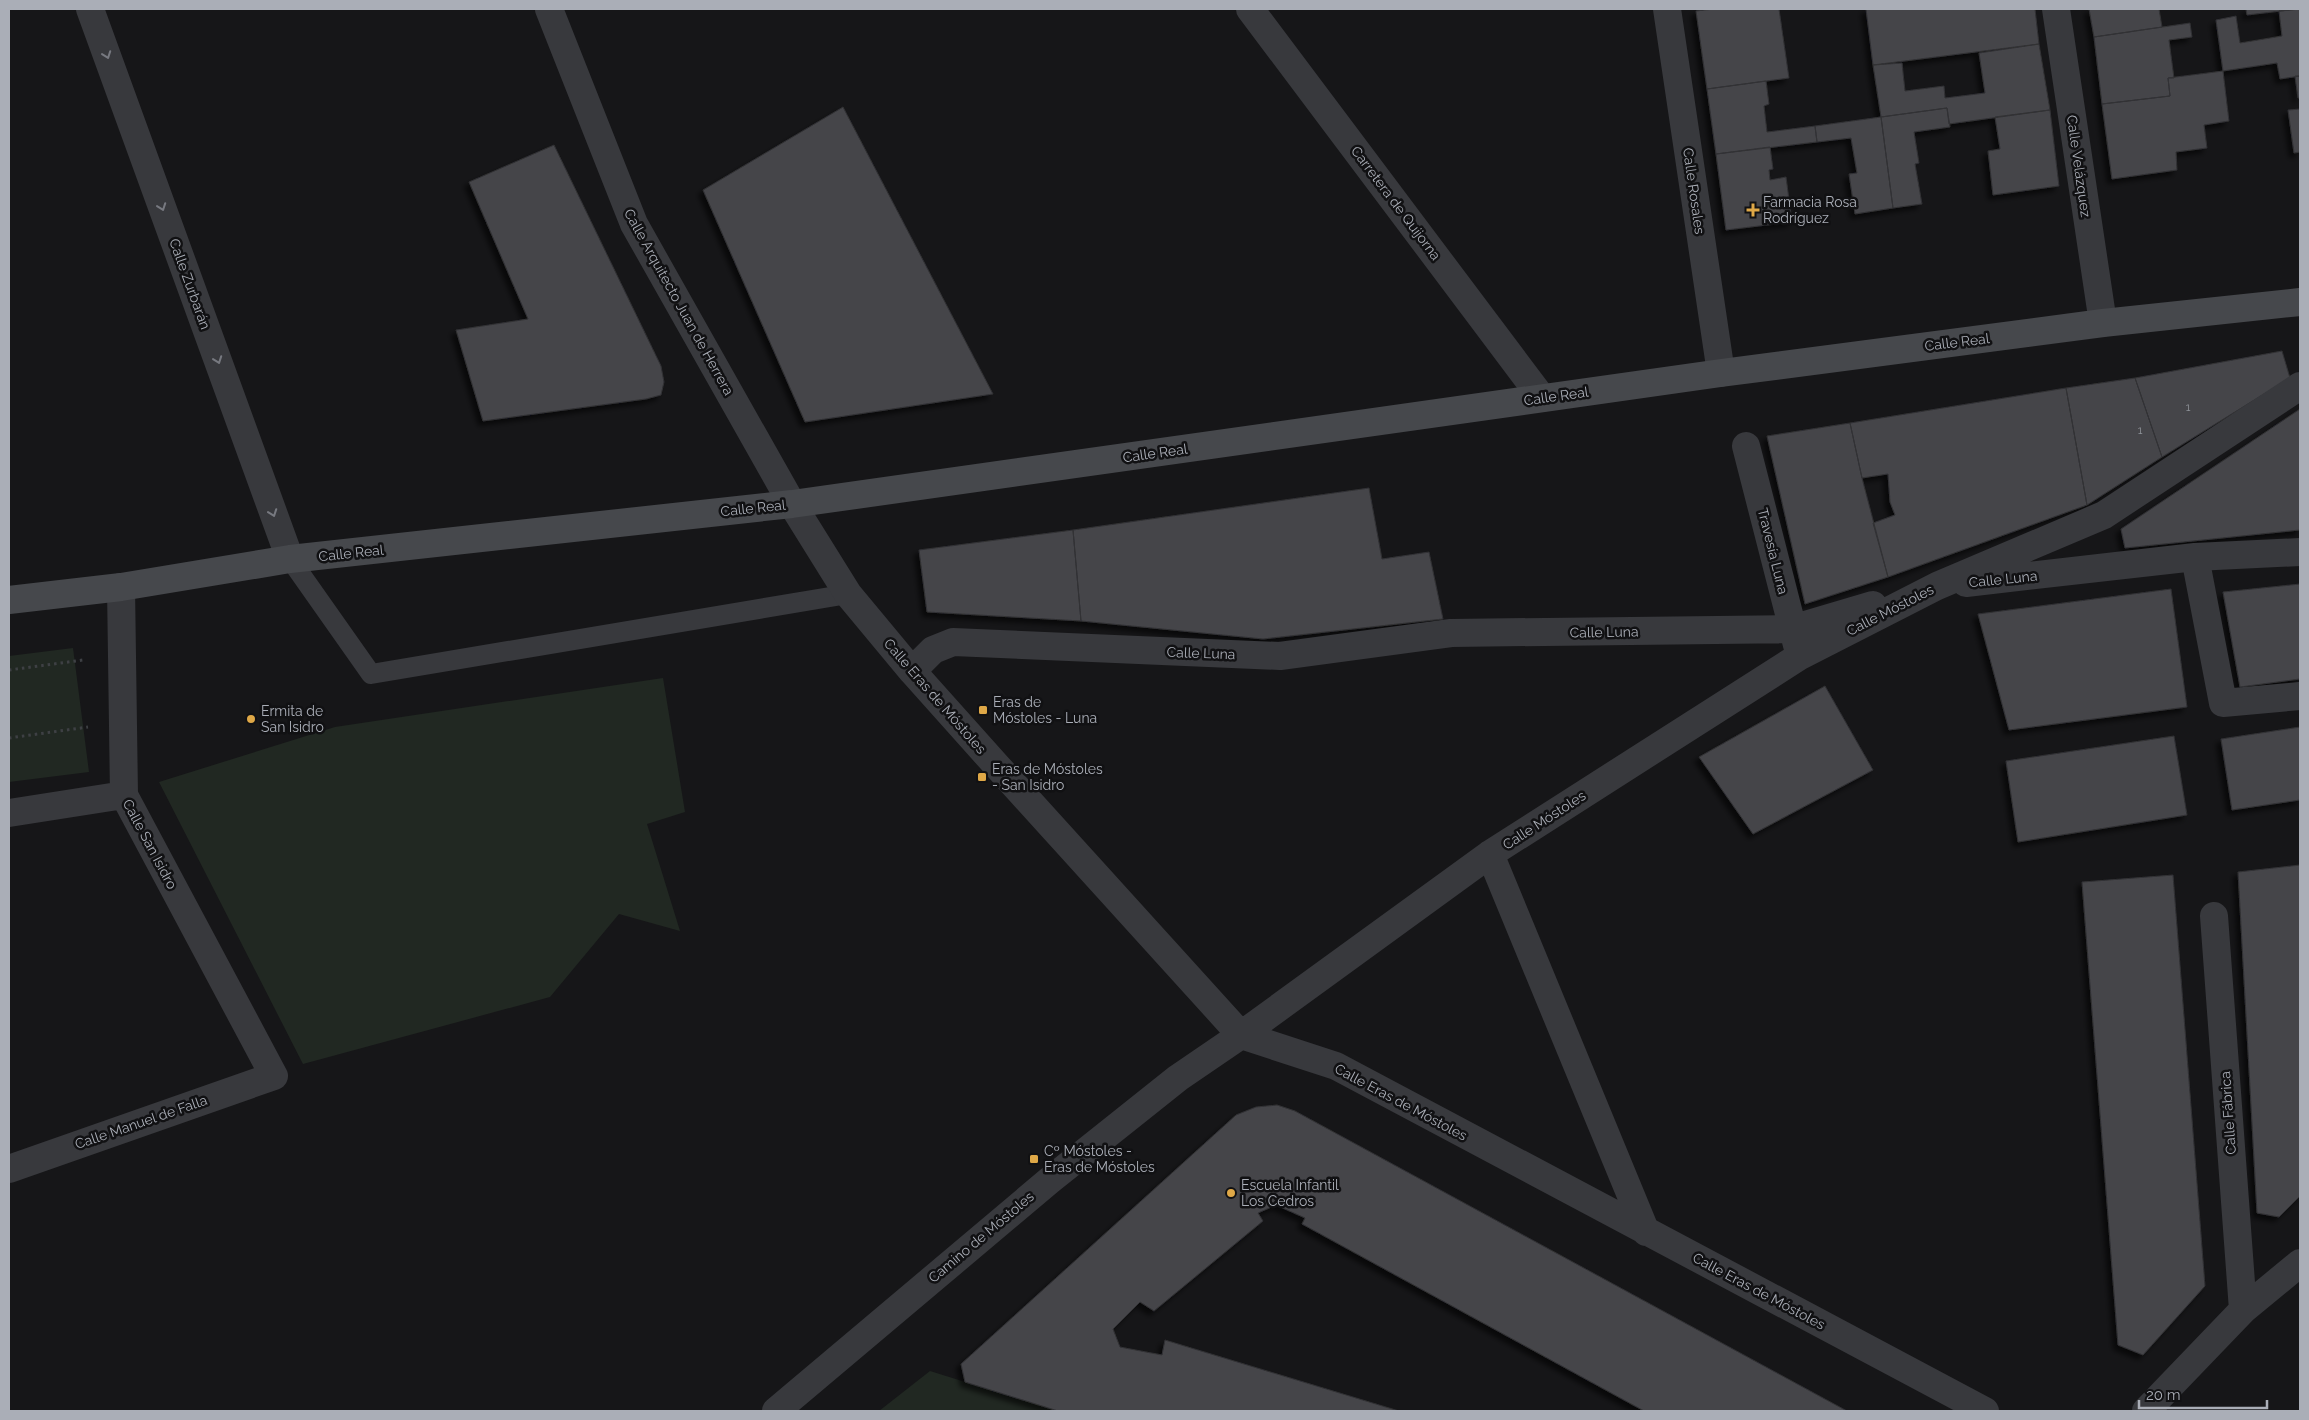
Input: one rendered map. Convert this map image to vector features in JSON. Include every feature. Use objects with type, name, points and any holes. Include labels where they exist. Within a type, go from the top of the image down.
[{"type":"street","name":"Calle Zurbarán","points":[[90,9],[290,560]]},
{"type":"street","name":"Calle Arquitecto Juan de Herrera","points":[[549,9],[634,224],[792,504]]},
{"type":"street","name":"Carretera de Quijorna","points":[[1250,9],[1542,398]]},
{"type":"street","name":"Calle Rosales","points":[[1667,9],[1721,373]]},
{"type":"street","name":"Calle Velázquez","points":[[2056,9],[2102,323]]},
{"type":"street","name":"Calle Real","points":[[9,600],[121,587],[290,560],[792,504],[1721,373],[2102,323],[2300,302]]},
{"type":"street","name":"Calle Móstoles","points":[[1241,1035],[1490,854],[1800,656],[1937,586],[2104,515],[2300,386]]},
{"type":"street","name":"Travesía Luna","points":[[1746,446],[1800,656]]},
{"type":"street","name":"Calle Eras de Móstoles","points":[[792,504],[848,594],[912,671],[1241,1035],[1336,1066],[1985,1411]]},
{"type":"street","name":"Calle Luna","points":[[912,671],[933,650],[953,642],[1280,656],[1450,633],[1792,629],[1937,586],[2194,557],[2300,552]]},
{"type":"street","points":[[2194,557],[2223,703],[2300,696]]},
{"type":"street","name":"Calle San Isidro","points":[[121,587],[124,795],[274,1076]]},
{"type":"street","points":[[9,813],[124,795]]},
{"type":"street","name":"Calle Móstoles","points":[[1490,854],[1646,1232]]},
{"type":"street","name":"Calle Fábrica","points":[[2214,916],[2243,1310]]},
{"type":"street","name":"Camino de Móstoles","points":[[776,1411],[1050,1180],[1178,1078],[1241,1035]]},
{"type":"street","name":"Calle Manuel de Falla","points":[[9,1169],[274,1076]]},
{"type":"street","points":[[2146,1411],[2243,1310],[2300,1263]]},
{"type":"lane","points":[[290,560],[371,674],[848,594]]},
{"type":"path","points":[[9,670],[83,660],[85,669]]},
{"type":"path","points":[[9,738],[96,726]]},
{"type":"shaded area","points":[[73,648],[89,772],[9,782],[9,656]]},
{"type":"shaded area","points":[[663,678],[685,812],[647,824],[680,931],[619,914],[550,997],[303,1064],[159,782],[335,727]]},
{"type":"shaded area","points":[[930,1371],[1058,1411],[879,1411]]},
{"type":"building","points":[[1713,9],[1779,9],[1789,78],[1707,89],[1696,11]]},
{"type":"building","points":[[1866,9],[2035,9],[2039,44],[1873,65]]},
{"type":"building","points":[[2089,9],[2159,9],[2162,27],[2094,37]]},
{"type":"building","points":[[2246,9],[2298,9],[2247,15]]},
{"type":"building","points":[[2300,9],[2300,76],[2280,79],[2277,63],[2223,71],[2216,20],[2236,16],[2240,43],[2282,36],[2279,11]]},
{"type":"building","points":[[2190,23],[2192,37],[2169,40],[2174,78],[2168,78],[2170,96],[2102,104],[2094,37]]},
{"type":"building","points":[[2039,44],[2050,110],[1949,124],[1947,108],[1881,117],[1873,65],[1902,63],[1905,91],[1944,86],[1945,98],[1985,93],[1979,53]]},
{"type":"building","points":[[2223,71],[2229,121],[2204,125],[2207,148],[2176,152],[2177,170],[2112,179],[2102,104],[2170,96],[2168,78]]},
{"type":"building","points":[[2295,76],[2300,76],[2300,98],[2298,98]]},
{"type":"building","points":[[1766,81],[1769,104],[1764,106],[1767,132],[1815,126],[1817,142],[1716,154],[1707,89]]},
{"type":"building","points":[[843,107],[993,394],[805,422],[703,190]]},
{"type":"building","points":[[1947,108],[1950,127],[1914,132],[1919,163],[1915,164],[1922,204],[1893,208],[1881,117]]},
{"type":"building","points":[[2300,109],[2300,152],[2294,153],[2288,110]]},
{"type":"building","points":[[2050,110],[2059,186],[1993,195],[1988,151],[2000,149],[1995,117]]},
{"type":"building","points":[[1881,117],[1893,208],[1855,214],[1849,174],[1857,173],[1851,138],[1817,142],[1815,126]]},
{"type":"building","points":[[554,145],[661,366],[664,382],[661,395],[646,399],[483,421],[456,330],[528,319],[469,182]]},
{"type":"building","points":[[1770,147],[1773,169],[1769,170],[1770,180],[1786,177],[1792,222],[1726,230],[1716,154]]},
{"type":"building","points":[[2282,351],[2290,378],[2162,457],[2135,378]]},
{"type":"building","points":[[2135,378],[2162,457],[2087,505],[2066,388]]},
{"type":"building","points":[[2066,388],[2087,505],[1888,577],[1873,523],[1895,515],[1890,502],[1888,474],[1862,478],[1850,423]]},
{"type":"building","points":[[2300,409],[2300,530],[2125,548],[2121,529]]},
{"type":"building","points":[[1850,423],[1862,478],[1888,577],[1805,604],[1767,436]]},
{"type":"building","points":[[1369,488],[1382,559],[1429,552],[1443,619],[1263,639],[1081,621],[1073,530]]},
{"type":"building","points":[[1073,530],[1081,621],[927,612],[919,550]]},
{"type":"building","points":[[2300,584],[2300,679],[2240,687],[2223,592]]},
{"type":"building","points":[[2171,589],[2187,707],[2009,730],[1978,614]]},
{"type":"building","points":[[1825,686],[1873,770],[1753,834],[1699,757]]},
{"type":"building","points":[[2300,727],[2300,800],[2232,810],[2221,739]]},
{"type":"building","points":[[2174,736],[2187,815],[2018,842],[2006,761]]},
{"type":"building","points":[[2300,865],[2300,1196],[2279,1217],[2257,1213],[2238,872]]},
{"type":"building","points":[[2173,875],[2205,1286],[2143,1355],[2118,1345],[2082,882]]},
{"type":"building","points":[[1277,1105],[1295,1111],[1847,1411],[1644,1411],[1302,1224],[1305,1218],[1276,1205],[1258,1213],[1263,1221],[1154,1311],[1140,1302],[1113,1329],[1120,1347],[1162,1355],[1165,1340],[1399,1411],[1058,1411],[965,1382],[961,1364],[1236,1115],[1256,1107]]},
{"type":"place","name":"Farmacia Rosa Rodríguez","points":[[1753,210]]},
{"type":"place","name":"Eras de Móstoles - Luna","points":[[983,710]]},
{"type":"place","name":"Ermita de San Isidro","points":[[251,719]]},
{"type":"place","name":"Eras de Móstoles - San Isidro","points":[[982,777]]},
{"type":"place","name":"Cº Móstoles - Eras de Móstoles","points":[[1034,1159]]},
{"type":"place","name":"Escuela Infantil Los Cedros","points":[[1231,1193]]}]
